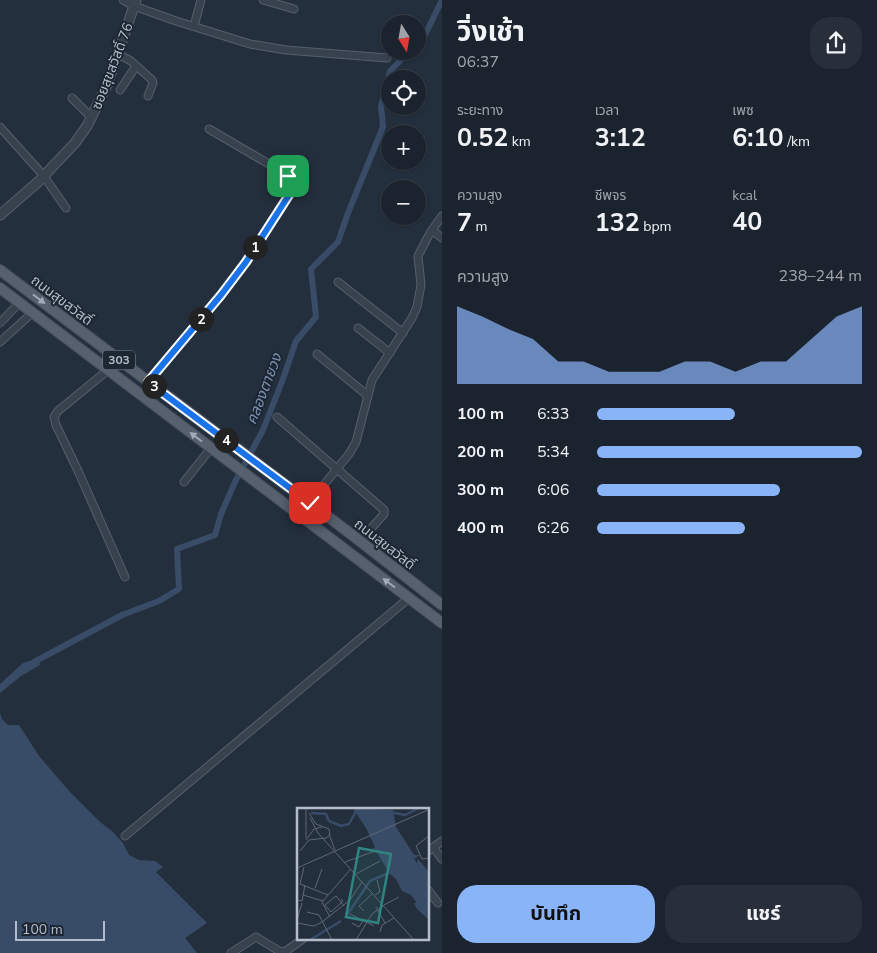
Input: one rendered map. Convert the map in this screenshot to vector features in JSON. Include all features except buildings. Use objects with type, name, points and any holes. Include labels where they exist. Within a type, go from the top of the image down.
[{"type":"main road","name":"ถนนสุขสวัสดิ์","points":[[0,270],[310,503],[442,605]]},
{"type":"main road","name":"ถนนสุขสวัสดิ์","points":[[0,288],[442,623]]},
{"type":"main road","points":[[300,515],[310,503]]},
{"type":"street","points":[[123,0],[250,44],[286,50],[381,58]]},
{"type":"street","points":[[194,26],[201,0]]},
{"type":"street","points":[[263,0],[294,9]]},
{"type":"street","name":"ซอยสุขสวัสดิ์ 76","points":[[0,215],[75,143],[92,118],[107,85],[135,3]]},
{"type":"street","points":[[118,54],[131,61],[152,80],[153,83],[148,96]]},
{"type":"street","points":[[120,90],[136,66]]},
{"type":"street","points":[[72,98],[92,118]]},
{"type":"street","points":[[0,127],[43,175],[66,208]]},
{"type":"street","points":[[148,382],[246,262],[298,181],[209,129]]},
{"type":"street","points":[[310,503],[356,442],[372,380],[403,333],[417,306],[421,285],[418,256],[442,216]]},
{"type":"street","points":[[432,230],[442,238]]},
{"type":"street","points":[[338,282],[403,333]]},
{"type":"street","points":[[0,324],[19,303]]},
{"type":"street","points":[[0,342],[32,313]]},
{"type":"street","points":[[358,328],[390,352]]},
{"type":"street","points":[[317,354],[367,395]]},
{"type":"street","points":[[108,370],[58,411],[54,417],[125,577]]},
{"type":"street","points":[[277,417],[384,510],[384,514],[360,541]]},
{"type":"street","points":[[184,482],[211,448]]},
{"type":"street","points":[[125,836],[409,598]]},
{"type":"street","points":[[442,842],[431,849],[442,859]]},
{"type":"street","points":[[430,893],[438,903]]},
{"type":"street","points":[[231,953],[256,937],[281,952],[286,951],[302,940]]},
{"type":"water","points":[[39,658],[40,665],[21,676],[0,693],[0,684],[23,663]]},
{"type":"water","points":[[0,713],[2,719],[8,725],[19,725],[39,756],[69,791],[123,843],[129,855],[139,860],[155,861],[163,867],[156,872],[207,923],[185,938],[197,953],[0,953]]},
{"type":"waterway","name":"คลองตายวง","points":[[426,33],[442,0]]},
{"type":"waterway","name":"คลองตายวง","points":[[34,662],[122,615],[159,601],[179,589],[177,549],[215,535],[221,514],[235,482],[263,430],[296,341],[316,317],[311,269],[338,242],[383,127],[381,106],[390,71],[401,60]]},
{"type":"route","points":[[288,176],[298,181],[246,262],[221,295],[148,382],[310,503]]}]
